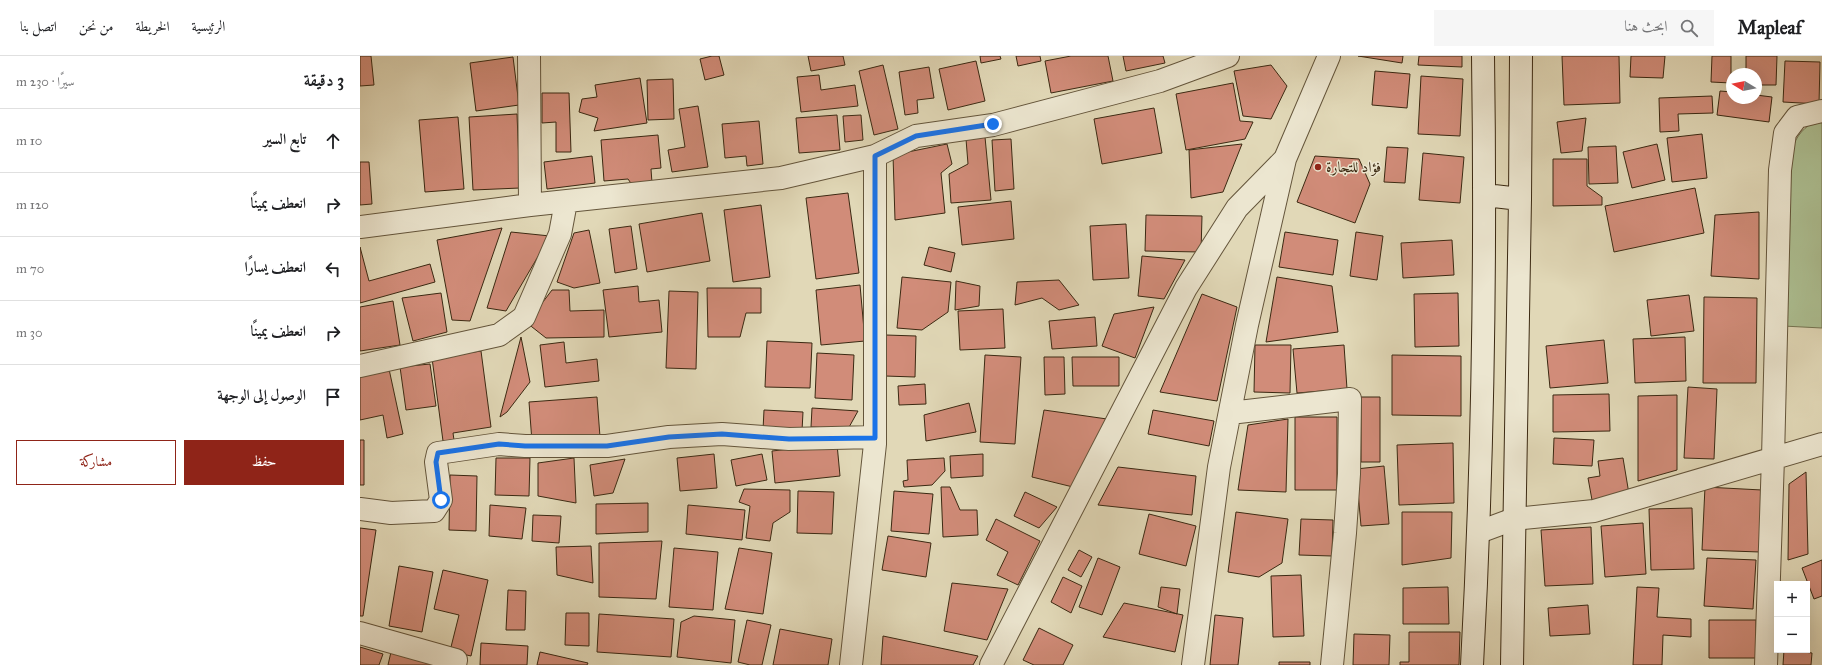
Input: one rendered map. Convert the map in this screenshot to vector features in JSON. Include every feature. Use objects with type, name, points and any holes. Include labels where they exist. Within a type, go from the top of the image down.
[{"type":"street","points":[[529,56],[530,205]]},
{"type":"street","points":[[360,227],[530,205],[781,178],[875,156],[916,136],[1000,123],[1160,81],[1228,56]]},
{"type":"street","points":[[1193,665],[1219,467],[1247,325],[1285,159],[1329,56]]},
{"type":"street","points":[[1472,665],[1479,532],[1485,195],[1483,56]]},
{"type":"street","points":[[1512,665],[1521,56]]},
{"type":"street","points":[[1766,665],[1780,170],[1785,133],[1797,117],[1822,111]]},
{"type":"street","points":[[851,665],[875,438],[875,156]]},
{"type":"street","points":[[991,665],[1186,288],[1237,208],[1285,159]]},
{"type":"street","points":[[1485,195],[1520,199]]},
{"type":"street","points":[[360,366],[499,335],[524,317],[560,234],[566,202]]},
{"type":"street","points":[[1230,413],[1350,399],[1349,474],[1345,533],[1332,665]]},
{"type":"street","points":[[360,509],[391,513],[434,511],[441,500],[436,462],[438,453],[464,448],[499,444],[525,446],[607,446],[669,437],[722,434],[789,439],[875,438]]},
{"type":"street","points":[[1479,532],[1514,519],[1594,511],[1822,444]]},
{"type":"street","points":[[360,633],[456,660],[456,665]]},
{"type":"green space","points":[[1815,121],[1822,123],[1822,328],[1783,326],[1790,156],[1798,136],[1805,128]]},
{"type":"building","points":[[360,56],[371,56],[374,85],[360,86]]},
{"type":"building","points":[[719,56],[724,75],[705,80],[700,59]]},
{"type":"building","points":[[808,56],[843,56],[845,65],[811,71]]},
{"type":"building","points":[[980,56],[1000,56],[1001,59],[981,63]]},
{"type":"building","points":[[1016,56],[1040,56],[1041,61],[1018,66]]},
{"type":"building","points":[[1071,56],[1108,56],[1113,81],[1051,93],[1045,61]]},
{"type":"building","points":[[1123,56],[1163,56],[1165,63],[1126,71]]},
{"type":"building","points":[[1358,56],[1403,56],[1402,63]]},
{"type":"building","points":[[1419,56],[1462,56],[1462,67],[1418,65]]},
{"type":"building","points":[[1562,56],[1619,56],[1620,103],[1564,105]]},
{"type":"building","points":[[1631,56],[1665,56],[1663,78],[1630,77]]},
{"type":"building","points":[[1712,56],[1731,56],[1731,68],[1726,68],[1726,83],[1711,82]]},
{"type":"building","points":[[1746,56],[1777,56],[1776,85],[1762,85],[1762,68],[1746,68]]},
{"type":"building","points":[[513,57],[519,105],[476,111],[470,63]]},
{"type":"building","points":[[976,61],[985,101],[948,110],[939,69]]},
{"type":"building","points":[[1785,61],[1820,62],[1819,104],[1783,102]]},
{"type":"building","points":[[883,65],[898,129],[874,135],[859,71]]},
{"type":"building","points":[[1271,65],[1287,86],[1271,119],[1243,116],[1234,71]]},
{"type":"building","points":[[929,67],[934,98],[917,100],[918,113],[905,115],[899,72]]},
{"type":"building","points":[[1375,71],[1410,74],[1407,108],[1372,105]]},
{"type":"building","points":[[819,75],[821,90],[855,85],[858,106],[801,112],[797,77]]},
{"type":"building","points":[[1421,76],[1463,79],[1460,136],[1418,134]]},
{"type":"building","points":[[640,78],[647,123],[594,131],[598,118],[579,112],[582,99],[597,97],[595,85]]},
{"type":"building","points":[[673,79],[674,119],[648,120],[647,80]]},
{"type":"building","points":[[1233,83],[1240,121],[1253,122],[1245,139],[1186,150],[1176,94]]},
{"type":"building","points":[[1720,91],[1726,92],[1726,104],[1762,104],[1762,96],[1772,97],[1769,122],[1717,115]]},
{"type":"building","points":[[542,93],[569,93],[571,152],[556,152],[556,122],[542,123]]},
{"type":"building","points":[[1712,96],[1713,113],[1678,114],[1679,131],[1660,132],[1659,98]]},
{"type":"building","points":[[698,106],[708,167],[672,172],[668,150],[685,147],[679,109]]},
{"type":"building","points":[[1154,108],[1162,153],[1102,164],[1094,119]]},
{"type":"building","points":[[517,114],[520,188],[473,190],[469,117]]},
{"type":"building","points":[[837,115],[840,150],[799,153],[796,118]]},
{"type":"building","points":[[861,115],[863,140],[845,142],[843,116]]},
{"type":"building","points":[[458,117],[464,189],[425,192],[419,120]]},
{"type":"building","points":[[1586,118],[1582,151],[1561,153],[1557,122]]},
{"type":"building","points":[[759,121],[763,164],[747,166],[746,156],[725,158],[722,124]]},
{"type":"building","points":[[1702,134],[1707,178],[1672,182],[1667,138]]},
{"type":"building","points":[[658,135],[661,168],[651,169],[652,183],[635,189],[628,179],[604,181],[601,140]]},
{"type":"building","points":[[985,137],[991,200],[951,203],[949,174],[968,164],[966,139]]},
{"type":"building","points":[[1011,139],[1014,189],[995,191],[992,140]]},
{"type":"building","points":[[947,144],[952,164],[941,173],[945,213],[895,220],[893,155]]},
{"type":"building","points":[[1242,144],[1223,192],[1191,198],[1189,150]]},
{"type":"building","points":[[1657,144],[1665,180],[1632,188],[1623,152]]},
{"type":"building","points":[[1616,146],[1618,183],[1589,184],[1588,147]]},
{"type":"building","points":[[1387,147],[1408,148],[1405,183],[1384,182]]},
{"type":"building","points":[[1423,153],[1464,157],[1460,203],[1419,200]]},
{"type":"building","points":[[592,156],[595,183],[547,189],[544,162]]},
{"type":"building","points":[[1315,156],[1359,159],[1370,184],[1355,223],[1297,202]]},
{"type":"building","points":[[1553,159],[1587,159],[1587,186],[1602,197],[1602,205],[1553,206]]},
{"type":"building","points":[[360,162],[369,162],[372,204],[360,205]]},
{"type":"building","points":[[1695,188],[1704,233],[1614,252],[1605,206]]},
{"type":"building","points":[[848,193],[859,273],[816,279],[806,198]]},
{"type":"building","points":[[1011,201],[1014,239],[962,245],[958,207]]},
{"type":"building","points":[[761,205],[770,277],[733,282],[724,210]]},
{"type":"building","points":[[1759,212],[1759,279],[1711,276],[1715,215]]},
{"type":"building","points":[[702,213],[710,261],[647,272],[639,224]]},
{"type":"building","points":[[1146,215],[1202,216],[1201,252],[1145,251]]},
{"type":"building","points":[[1126,224],[1129,278],[1093,280],[1090,226]]},
{"type":"building","points":[[631,226],[637,269],[615,273],[609,229]]},
{"type":"building","points":[[502,228],[470,321],[452,320],[437,240]]},
{"type":"building","points":[[589,230],[600,283],[574,288],[557,282],[574,233]]},
{"type":"building","points":[[511,232],[550,236],[506,311],[487,308]]},
{"type":"building","points":[[1285,232],[1338,240],[1333,275],[1279,267]]},
{"type":"building","points":[[1356,232],[1383,236],[1377,280],[1350,276]]},
{"type":"building","points":[[1452,240],[1454,275],[1403,278],[1401,243]]},
{"type":"building","points":[[360,247],[369,281],[430,264],[435,282],[360,303]]},
{"type":"building","points":[[929,247],[955,253],[951,272],[924,265]]},
{"type":"building","points":[[1142,256],[1185,260],[1164,299],[1138,296]]},
{"type":"building","points":[[902,277],[951,282],[948,312],[922,330],[897,328]]},
{"type":"building","points":[[1277,277],[1332,286],[1338,332],[1266,342]]},
{"type":"building","points":[[1059,280],[1079,305],[1059,310],[1042,298],[1015,305],[1017,282]]},
{"type":"building","points":[[956,281],[980,286],[979,306],[955,310]]},
{"type":"building","points":[[860,285],[865,341],[821,345],[816,290]]},
{"type":"building","points":[[638,286],[639,302],[659,300],[662,332],[609,337],[603,290]]},
{"type":"building","points":[[707,288],[761,288],[761,313],[746,313],[740,337],[708,337]]},
{"type":"building","points":[[552,290],[569,290],[570,311],[604,310],[604,337],[546,338],[527,323]]},
{"type":"building","points":[[669,291],[698,292],[696,369],[666,368]]},
{"type":"building","points":[[441,293],[447,332],[413,341],[402,298]]},
{"type":"building","points":[[1458,293],[1459,346],[1415,347],[1414,294]]},
{"type":"building","points":[[1202,294],[1237,307],[1217,401],[1160,392]]},
{"type":"building","points":[[1689,295],[1694,331],[1651,336],[1647,300]]},
{"type":"building","points":[[1704,297],[1757,298],[1756,383],[1703,383]]},
{"type":"building","points":[[393,301],[400,345],[360,351],[360,307]]},
{"type":"building","points":[[1154,307],[1135,358],[1102,346],[1114,314]]},
{"type":"building","points":[[1003,309],[1005,348],[960,350],[958,311]]},
{"type":"building","points":[[1095,317],[1097,346],[1052,349],[1049,321]]},
{"type":"building","points":[[886,335],[916,336],[915,377],[885,376]]},
{"type":"building","points":[[521,337],[530,382],[507,412],[500,417]]},
{"type":"building","points":[[1685,337],[1686,381],[1635,383],[1633,339]]},
{"type":"building","points":[[1604,340],[1608,383],[1550,388],[1546,346]]},
{"type":"building","points":[[767,341],[812,343],[810,388],[765,387]]},
{"type":"building","points":[[564,342],[566,363],[597,359],[599,381],[545,387],[540,345]]},
{"type":"building","points":[[1255,345],[1291,345],[1290,393],[1254,392]]},
{"type":"building","points":[[1344,345],[1347,389],[1297,393],[1293,349]]},
{"type":"building","points":[[481,351],[491,427],[453,433],[454,440],[443,441],[432,358]]},
{"type":"building","points":[[817,353],[854,355],[852,400],[815,398]]},
{"type":"building","points":[[985,355],[1021,357],[1015,444],[980,442]]},
{"type":"building","points":[[1392,355],[1461,356],[1461,416],[1392,415]]},
{"type":"building","points":[[1044,357],[1064,357],[1065,394],[1045,395]]},
{"type":"building","points":[[1072,357],[1119,357],[1119,386],[1073,386]]},
{"type":"building","points":[[430,364],[436,406],[406,410],[400,367]]},
{"type":"building","points":[[389,369],[403,434],[387,438],[383,415],[360,420],[360,375]]},
{"type":"building","points":[[925,384],[926,404],[899,405],[898,386]]},
{"type":"building","points":[[1688,387],[1717,389],[1714,459],[1684,458]]},
{"type":"building","points":[[1609,394],[1610,431],[1553,432],[1553,395]]},
{"type":"building","points":[[1677,395],[1677,470],[1638,481],[1638,396]]},
{"type":"building","points":[[597,397],[600,437],[532,442],[529,402]]},
{"type":"building","points":[[1361,397],[1380,397],[1380,462],[1361,462]]},
{"type":"building","points":[[969,403],[976,432],[926,441],[924,415]]},
{"type":"building","points":[[812,408],[858,411],[848,429],[811,427]]},
{"type":"building","points":[[764,410],[803,412],[802,431],[763,430]]},
{"type":"building","points":[[1044,410],[1107,419],[1073,487],[1032,477]]},
{"type":"building","points":[[1153,410],[1214,421],[1209,446],[1148,434]]},
{"type":"building","points":[[1295,417],[1337,417],[1337,490],[1295,490]]},
{"type":"building","points":[[1288,419],[1286,492],[1238,490],[1248,425]]},
{"type":"building","points":[[1554,438],[1594,440],[1592,466],[1553,464]]},
{"type":"building","points":[[360,440],[364,440],[364,485],[360,485]]},
{"type":"building","points":[[1453,443],[1454,503],[1399,505],[1397,445]]},
{"type":"building","points":[[837,444],[840,476],[775,483],[772,451]]},
{"type":"building","points":[[714,454],[717,488],[680,491],[677,458]]},
{"type":"building","points":[[762,454],[767,480],[736,486],[731,460]]},
{"type":"building","points":[[983,454],[983,476],[951,478],[950,456]]},
{"type":"building","points":[[496,458],[530,458],[529,496],[495,495]]},
{"type":"building","points":[[574,458],[576,503],[538,496],[538,463]]},
{"type":"building","points":[[944,458],[945,471],[932,485],[904,487],[903,481],[908,480],[907,460]]},
{"type":"building","points":[[1623,458],[1629,494],[1592,500],[1588,478],[1600,476],[1598,461]]},
{"type":"building","points":[[625,459],[613,493],[594,496],[590,465]]},
{"type":"building","points":[[1384,466],[1389,524],[1361,526],[1356,469]]},
{"type":"building","points":[[1118,467],[1196,476],[1192,515],[1098,505]]},
{"type":"building","points":[[1806,472],[1808,554],[1788,560],[1789,484]]},
{"type":"building","points":[[450,475],[477,476],[476,531],[449,530]]},
{"type":"building","points":[[941,487],[950,487],[960,510],[977,510],[978,535],[943,537]]},
{"type":"building","points":[[1705,487],[1762,490],[1760,552],[1702,550]]},
{"type":"building","points":[[744,489],[790,490],[790,512],[773,523],[770,541],[746,538],[750,506],[739,502]]},
{"type":"building","points":[[798,491],[834,492],[832,534],[797,533]]},
{"type":"building","points":[[894,491],[933,494],[929,534],[891,531]]},
{"type":"building","points":[[1025,492],[1057,507],[1039,528],[1014,516]]},
{"type":"building","points":[[648,503],[648,532],[596,534],[596,504]]},
{"type":"building","points":[[490,505],[526,508],[522,539],[489,536]]},
{"type":"building","points":[[688,505],[745,510],[742,540],[686,534]]},
{"type":"building","points":[[1692,508],[1694,569],[1651,570],[1649,509]]},
{"type":"building","points":[[1236,512],[1288,519],[1282,563],[1259,577],[1228,572]]},
{"type":"building","points":[[1402,512],[1452,512],[1451,558],[1402,565]]},
{"type":"building","points":[[1149,514],[1196,526],[1186,566],[1139,554]]},
{"type":"building","points":[[533,515],[561,516],[559,543],[532,541]]},
{"type":"building","points":[[996,519],[1040,541],[1018,585],[997,575],[1008,552],[986,540]]},
{"type":"building","points":[[1301,519],[1333,520],[1332,556],[1299,555]]},
{"type":"building","points":[[1643,523],[1646,574],[1605,577],[1601,526]]},
{"type":"building","points":[[1591,527],[1593,584],[1545,586],[1541,530]]},
{"type":"building","points":[[360,528],[376,530],[363,616],[360,616]]},
{"type":"building","points":[[888,536],[931,543],[926,577],[882,570]]},
{"type":"building","points":[[662,541],[656,599],[599,597],[599,543]]},
{"type":"building","points":[[591,546],[593,583],[557,575],[556,547]]},
{"type":"building","points":[[674,548],[718,552],[713,610],[669,607]]},
{"type":"building","points":[[739,548],[772,553],[763,614],[725,609]]},
{"type":"building","points":[[1079,550],[1092,557],[1081,577],[1068,570]]},
{"type":"building","points":[[1098,558],[1120,567],[1102,615],[1079,607]]},
{"type":"building","points":[[1707,558],[1756,560],[1753,609],[1704,606]]},
{"type":"building","points":[[1822,560],[1822,596],[1814,599],[1810,589],[1810,581],[1807,581],[1802,568]]},
{"type":"building","points":[[399,566],[433,572],[422,632],[389,626]]},
{"type":"building","points":[[443,570],[488,580],[471,656],[450,651],[459,615],[434,609]]},
{"type":"building","points":[[1301,575],[1304,636],[1273,637],[1271,576]]},
{"type":"building","points":[[1063,577],[1082,586],[1071,613],[1051,602]]},
{"type":"building","points":[[952,583],[1008,589],[987,640],[944,631]]},
{"type":"building","points":[[1161,587],[1180,589],[1177,614],[1158,607]]},
{"type":"building","points":[[1448,587],[1449,624],[1403,624],[1403,588]]},
{"type":"building","points":[[1637,587],[1659,588],[1657,617],[1691,619],[1691,637],[1663,635],[1662,665],[1633,665]]},
{"type":"building","points":[[508,590],[526,591],[525,630],[506,630]]},
{"type":"building","points":[[1124,603],[1183,615],[1175,652],[1103,637]]},
{"type":"building","points":[[1588,605],[1590,634],[1550,636],[1548,608]]},
{"type":"building","points":[[566,613],[589,613],[589,646],[565,645]]},
{"type":"building","points":[[599,614],[674,619],[671,657],[597,652]]},
{"type":"building","points":[[1215,615],[1243,618],[1238,665],[1210,665]]},
{"type":"building","points":[[694,616],[735,620],[731,663],[677,657],[681,622]]},
{"type":"building","points":[[747,620],[771,625],[762,665],[750,665],[738,662]]},
{"type":"building","points":[[1709,620],[1756,620],[1756,658],[1709,658]]},
{"type":"building","points":[[1039,628],[1073,645],[1063,665],[1034,665],[1023,660]]},
{"type":"building","points":[[780,629],[832,639],[828,665],[773,665]]},
{"type":"building","points":[[1409,632],[1460,632],[1459,665],[1400,665],[1400,662],[1409,662]]},
{"type":"building","points":[[1354,634],[1390,635],[1389,665],[1353,665]]},
{"type":"building","points":[[883,636],[978,656],[973,665],[881,665]]},
{"type":"building","points":[[481,643],[528,646],[527,665],[480,665]]},
{"type":"building","points":[[360,647],[383,654],[379,665],[360,665]]},
{"type":"building","points":[[391,652],[445,665],[388,665]]},
{"type":"building","points":[[540,652],[588,663],[587,665],[537,665]]},
{"type":"building","points":[[1784,653],[1812,653],[1811,665],[1783,665]]},
{"type":"building","points":[[1279,662],[1310,662],[1310,665],[1279,665]]},
{"type":"place","name":"فؤاد للتجارة","points":[[1318,167]]},
{"type":"route","points":[[441,500],[436,462],[438,453],[464,448],[499,444],[525,446],[607,446],[669,437],[722,434],[789,439],[854,437],[875,438],[875,156],[916,136],[993,124]]}]
